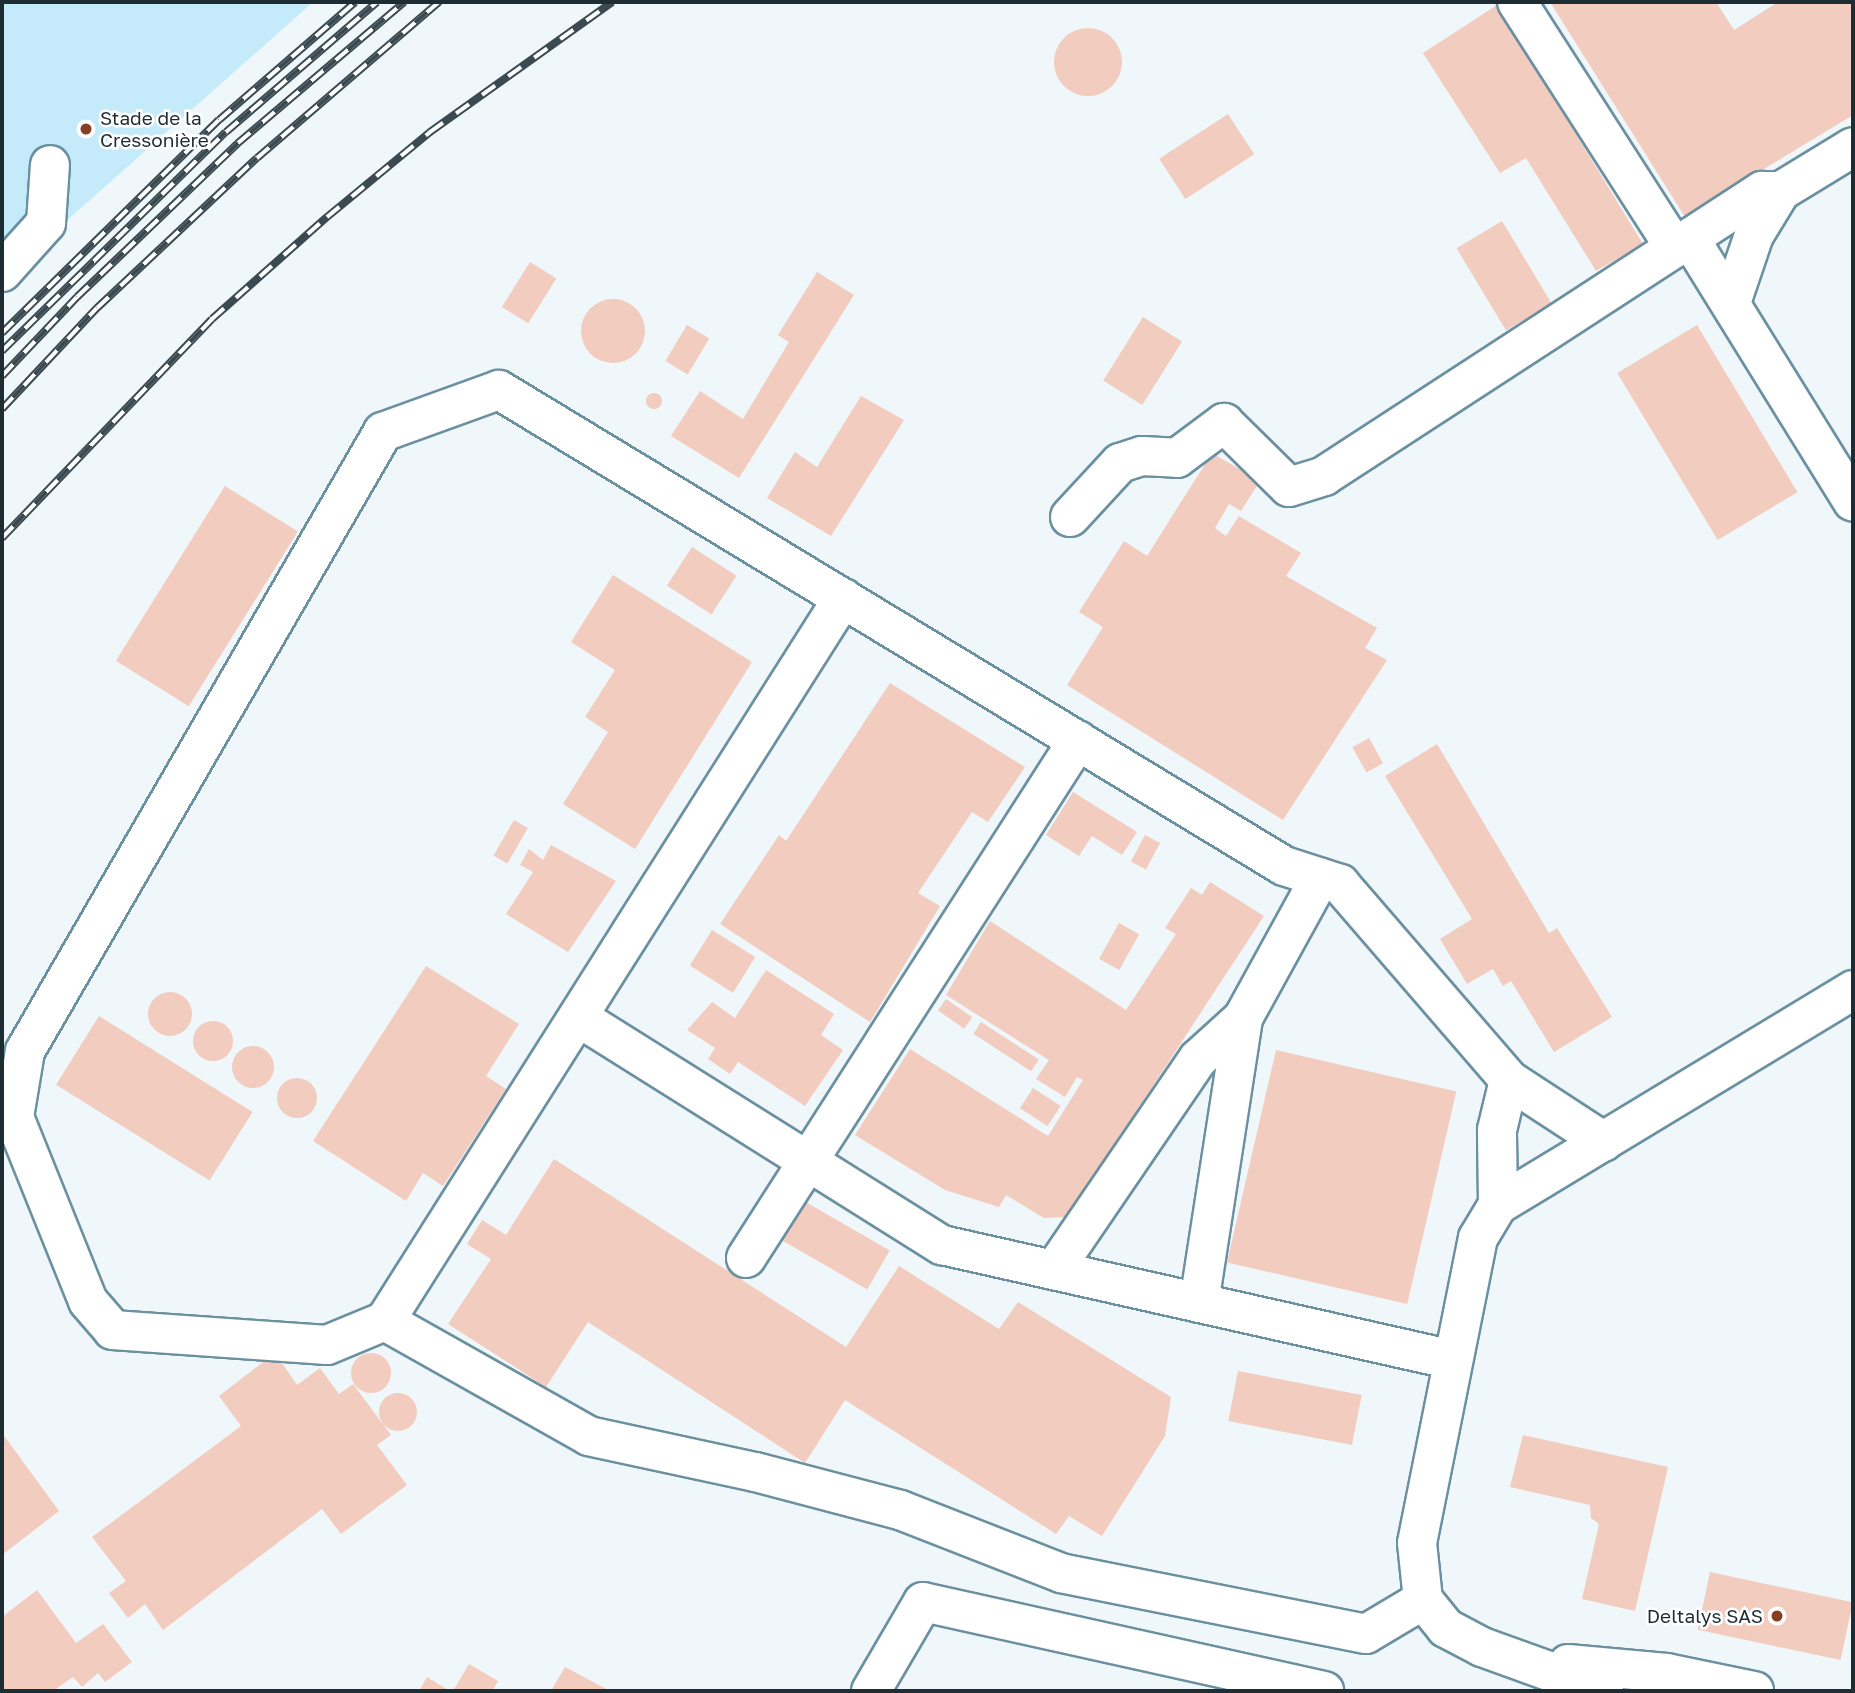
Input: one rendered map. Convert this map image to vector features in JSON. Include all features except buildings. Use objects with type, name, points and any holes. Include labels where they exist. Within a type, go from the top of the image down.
[{"type":"street","points":[[1517,2],[1682,244],[1732,300],[1853,502]]},
{"type":"street","points":[[1732,300],[1754,235],[1781,191],[1853,147]]},
{"type":"street","points":[[2,272],[46,223],[50,166]]},
{"type":"street","points":[[1070,517],[1120,463],[1142,456],[1177,458],[1224,423],[1289,486],[1324,476],[1762,191],[1781,191]]},
{"type":"street","points":[[843,598],[385,1321],[327,1345],[113,1330],[88,1301],[14,1117],[25,1051],[383,432],[499,390],[1078,740],[1284,866],[1340,884],[1509,1080],[1604,1142]]},
{"type":"street","points":[[747,1258],[1078,740]]},
{"type":"street","points":[[1054,1270],[1198,1059],[1243,1018],[1320,878]]},
{"type":"street","points":[[1604,1691],[1482,1647],[1446,1628],[1423,1601],[1417,1544],[1478,1238],[1498,1205],[1853,990]]},
{"type":"street","points":[[578,1017],[807,1164],[942,1245],[1453,1360]]},
{"type":"street","points":[[1199,1303],[1243,1018]]},
{"type":"street","points":[[1498,1205],[1497,1130],[1509,1080]]},
{"type":"street","points":[[385,1321],[589,1436],[755,1472],[900,1510],[1060,1573],[1366,1634],[1423,1601]]},
{"type":"street","points":[[871,1691],[923,1602],[1324,1691]]},
{"type":"street","points":[[1524,1660],[1667,1673],[1754,1691]]},
{"type":"shaded area","name":"Stade de la Cressonière","points":[[2,2],[313,2],[28,255],[2,284]]},
{"type":"railway","points":[[2,333],[219,120],[355,2]]},
{"type":"railway","points":[[2,351],[226,132],[377,2]]},
{"type":"railway","points":[[2,376],[77,297],[238,143],[404,2]]},
{"type":"railway","points":[[2,409],[97,308],[257,158],[439,2]]},
{"type":"railway","points":[[2,538],[212,319],[327,217],[430,132],[612,2]]},
{"type":"place","name":"Stade de la Cressonière","points":[[86,129]]},
{"type":"place","name":"Deltalys SAS","points":[[1777,1616]]}]
